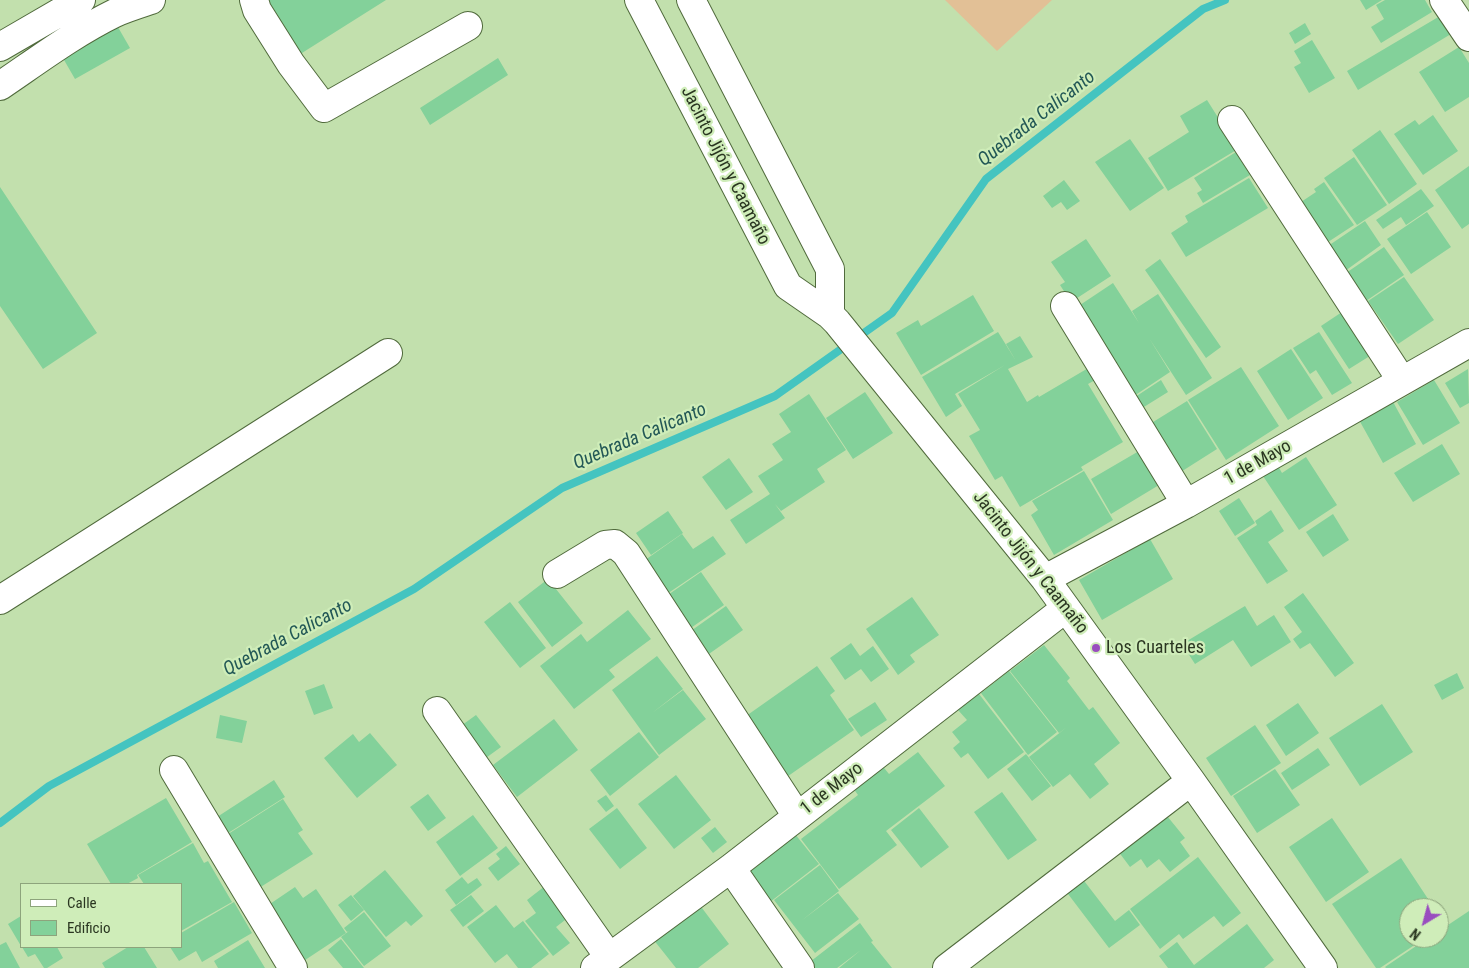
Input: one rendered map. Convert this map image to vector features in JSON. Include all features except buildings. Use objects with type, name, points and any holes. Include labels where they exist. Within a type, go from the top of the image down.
[{"type":"street","points":[[0,47],[81,0]]},
{"type":"street","points":[[0,86],[55,48],[102,9],[117,12],[151,0]]},
{"type":"street","points":[[254,0],[257,10],[291,64],[324,108],[468,26]]},
{"type":"street","name":"Jacinto Jijón y Caamaño","points":[[639,0],[788,286],[830,315],[848,335],[1045,579],[1323,968]]},
{"type":"street","points":[[691,0],[830,269],[830,315]]},
{"type":"street","points":[[1444,0],[1469,37]]},
{"type":"street","points":[[1232,120],[1402,382]]},
{"type":"street","points":[[1065,306],[1186,504]]},
{"type":"street","name":"1 de Mayo","points":[[1045,579],[1186,504],[1469,343]]},
{"type":"street","points":[[0,600],[388,353]]},
{"type":"street","points":[[557,574],[605,545],[614,544],[626,552],[797,816]]},
{"type":"street","name":"1 de Mayo","points":[[602,963],[731,868],[1066,608]]},
{"type":"street","points":[[437,711],[602,963]]},
{"type":"street","points":[[174,770],[292,968]]},
{"type":"street","points":[[947,968],[1191,781]]},
{"type":"street","points":[[731,868],[800,968]]},
{"type":"shaded area","points":[[945,0],[1052,0],[997,51]]},
{"type":"waterway","name":"Quebrada Calicanto","points":[[0,823],[49,786],[414,589],[562,488],[775,396],[892,313],[986,179],[1203,9],[1225,0]]},
{"type":"place","name":"Los Cuarteles","points":[[1096,648]]}]
